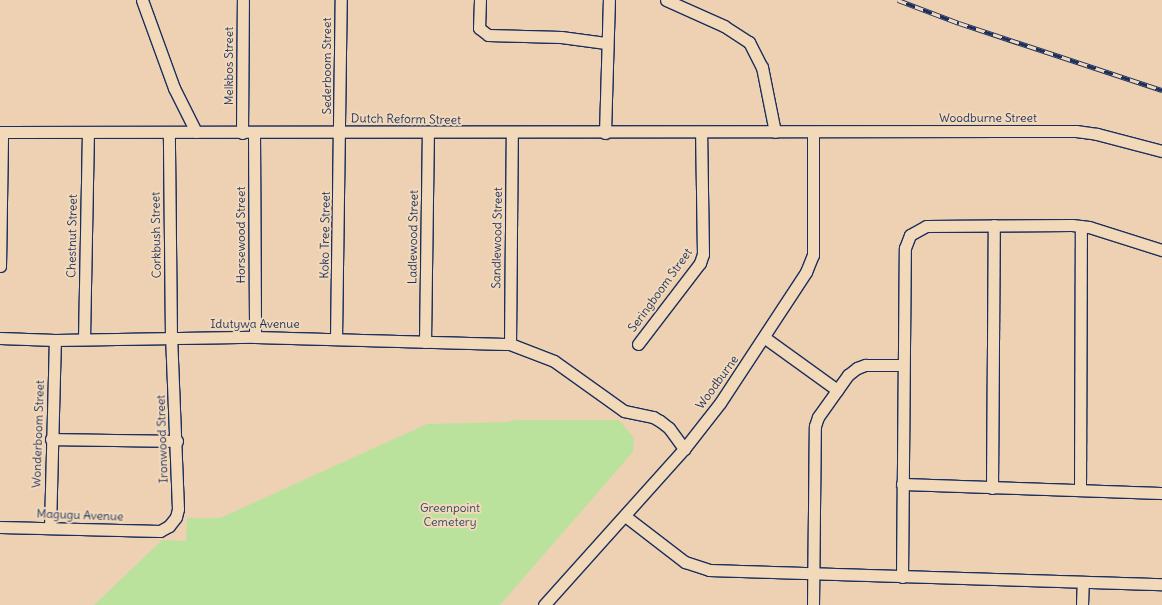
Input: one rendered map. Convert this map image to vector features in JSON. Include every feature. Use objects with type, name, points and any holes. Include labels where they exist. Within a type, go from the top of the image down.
[{"type":"street","points":[[142,0],[174,88],[196,132]]},
{"type":"street","name":"Melkbos Street","points":[[242,133],[243,0]]},
{"type":"street","name":"Sederboom Street","points":[[341,0],[341,132]]},
{"type":"street","points":[[480,0],[479,28],[488,35],[561,37],[606,43]]},
{"type":"street","points":[[605,133],[606,43],[609,0]]},
{"type":"street","points":[[666,0],[724,26],[749,42],[762,67],[775,132]]},
{"type":"street","name":"Woodburne Street","points":[[812,132],[1076,131],[1136,143],[1162,151]]},
{"type":"street","points":[[0,266],[1,132]]},
{"type":"street","name":"Dutch Reform Street","points":[[1,132],[812,132]]},
{"type":"street","name":"Corkbush Street","points":[[169,132],[171,338]]},
{"type":"street","name":"Horsewood Street","points":[[254,132],[255,337]]},
{"type":"street","name":"Koko Tree Street","points":[[336,339],[341,132]]},
{"type":"street","name":"Seringboom Street","points":[[638,344],[700,263],[704,254],[701,132]]},
{"type":"street","name":"Woodburne","points":[[544,605],[684,449],[720,403],[765,338],[806,272],[813,255],[812,132]]},
{"type":"street","name":"Chestnut Street","points":[[84,339],[88,133]]},
{"type":"street","name":"Ladlewood Street","points":[[425,342],[428,133]]},
{"type":"street","name":"Sandlewood Street","points":[[510,344],[512,133]]},
{"type":"street","points":[[992,488],[994,225]]},
{"type":"street","points":[[902,577],[902,365],[906,240],[916,230],[926,226],[1081,226],[1162,250]]},
{"type":"street","points":[[1080,490],[1081,226]]},
{"type":"street","name":"Idutywa Avenue","points":[[0,338],[55,340],[255,337],[510,344],[554,361],[624,411],[660,420],[669,428],[684,449]]},
{"type":"street","name":"Ironwood Street","points":[[160,532],[172,522],[178,509],[177,441],[171,338]]},
{"type":"street","points":[[765,338],[837,390]]},
{"type":"street","name":"Wonderboom Street","points":[[50,528],[55,340]]},
{"type":"street","points":[[813,605],[815,426],[818,417],[837,390],[857,368],[865,365],[902,365]]},
{"type":"street","points":[[51,439],[177,441]]},
{"type":"street","points":[[902,484],[1162,493]]},
{"type":"street","points":[[625,516],[685,562],[700,569],[1162,584]]},
{"type":"street","name":"Magugu Avenue","points":[[0,527],[160,532]]},
{"type":"street","points":[[1082,605],[1083,582]]},
{"type":"green space","name":"Greenpoint Cemetery","points":[[515,420],[619,420],[634,438],[633,452],[500,605],[94,605],[162,540],[186,541],[187,518],[220,518],[427,424],[507,422]]},
{"type":"railway","points":[[898,0],[959,23],[1162,90]]}]
